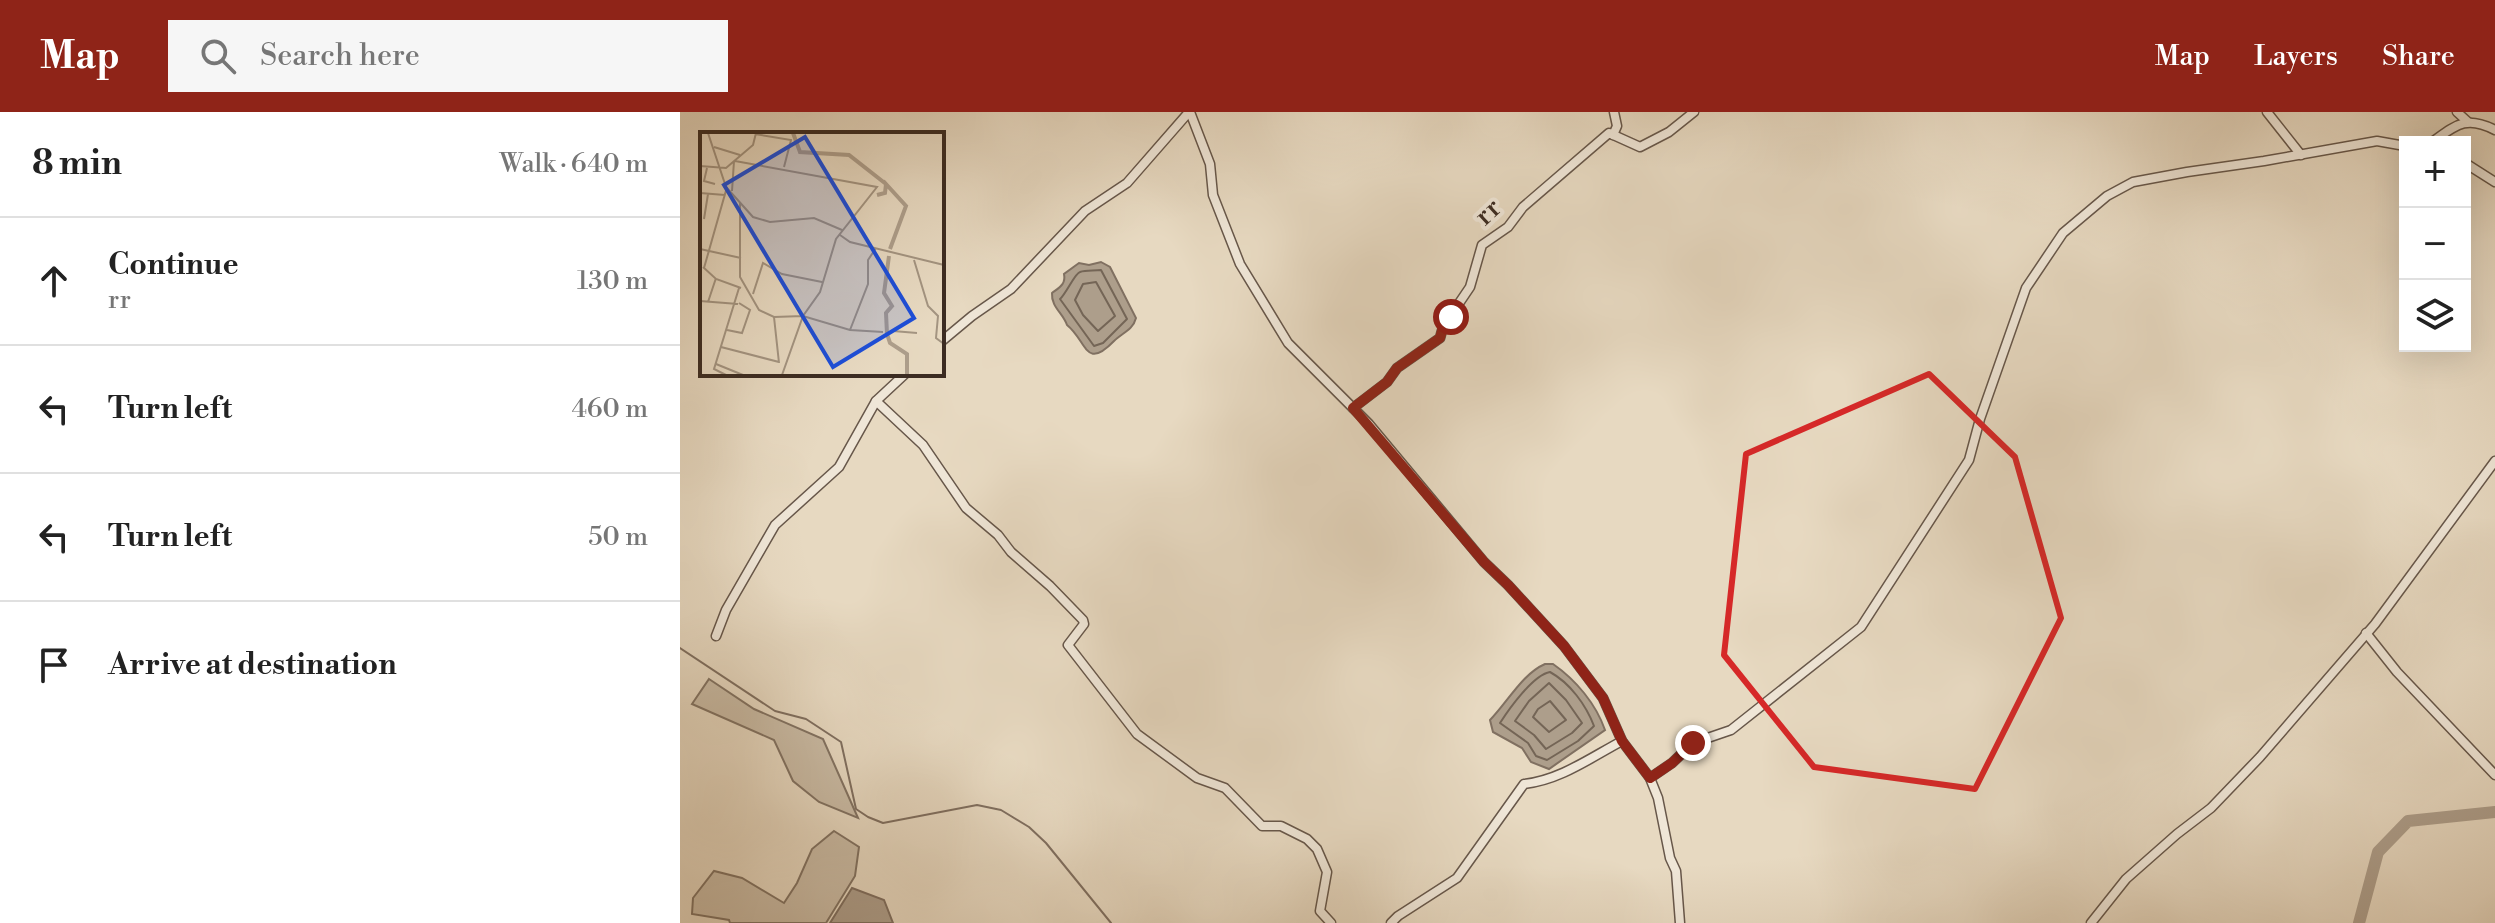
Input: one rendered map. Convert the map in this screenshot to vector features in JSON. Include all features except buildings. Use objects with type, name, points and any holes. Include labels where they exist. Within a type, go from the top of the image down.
[{"type":"street","points":[[944,339],[1011,289],[1085,211],[1127,183],[1190,112],[1210,164],[1213,195],[1218,209],[1250,284],[1288,343],[1353,408],[1484,562],[1564,646],[1603,698],[1622,741],[1650,778],[1658,798],[1670,858],[1676,871],[1680,923]]},
{"type":"street","points":[[1614,112],[1617,126],[1613,135],[1640,147],[1669,132],[1694,112]]},
{"type":"street","points":[[2267,112],[2301,155]]},
{"type":"street","points":[[2457,112],[2468,122]]},
{"type":"street","points":[[2440,136],[2457,124],[2468,122],[2478,121],[2495,130]]},
{"type":"street","name":"rr","points":[[1353,408],[1387,382],[1397,368],[1440,338],[1443,327],[1470,287],[1482,245],[1508,227],[1523,207],[1603,137],[1609,133],[1613,135]]},
{"type":"street","points":[[1650,778],[1693,743],[1731,730],[1861,627],[1969,460],[1980,419],[2026,288],[2063,233],[2107,196],[2133,182],[2377,141],[2399,145]]},
{"type":"street","points":[[2471,166],[2494,179]]},
{"type":"street","points":[[716,636],[726,610],[775,525],[839,467],[876,401],[903,376]]},
{"type":"street","points":[[876,401],[923,445],[966,508],[998,535],[1011,552],[1083,620],[1084,624],[1068,645],[1137,734],[1197,778],[1225,788],[1262,826],[1281,826],[1313,844],[1327,872],[1320,911],[1331,923]]},
{"type":"street","points":[[2091,923],[2126,879],[2211,808],[2260,757],[2366,633],[2495,461]]},
{"type":"street","points":[[2366,633],[2397,672],[2495,775]]},
{"type":"street","points":[[1391,923],[1457,878],[1524,784],[1563,774],[1622,741]]},
{"type":"highlighted area","points":[[1929,374],[2015,457],[2061,618],[1975,789],[1814,767],[1724,655],[1746,454]]},
{"type":"shaded area","points":[[709,679],[754,709],[823,739],[858,818],[819,802],[793,781],[774,740],[692,704]]},
{"type":"shaded area","points":[[834,831],[859,847],[855,876],[826,923],[730,923],[729,920],[692,914],[693,898],[714,871],[742,878],[784,903],[812,849]]},
{"type":"water","points":[[1101,262],[1110,267],[1136,318],[1130,328],[1104,350],[1092,353],[1067,325],[1053,302],[1052,293],[1063,283],[1064,274],[1079,263],[1089,265]]},
{"type":"water","points":[[1545,664],[1553,664],[1570,677],[1591,702],[1605,730],[1549,769],[1531,762],[1522,748],[1493,732],[1490,720],[1522,682]]},
{"type":"water","points":[[852,888],[884,900],[893,923],[830,923]]},
{"type":"waterway","points":[[680,648],[775,711],[806,719],[841,742],[856,809],[868,817],[883,823],[977,805],[1001,810],[1029,827],[1046,843],[1111,923]]},
{"type":"waterway","points":[[2359,923],[2378,852],[2408,821],[2495,812]]},
{"type":"route","points":[[1451,317],[1443,327],[1440,338],[1397,368],[1387,382],[1353,408],[1484,562],[1564,646],[1603,698],[1613,726],[1650,778],[1693,743]]}]
